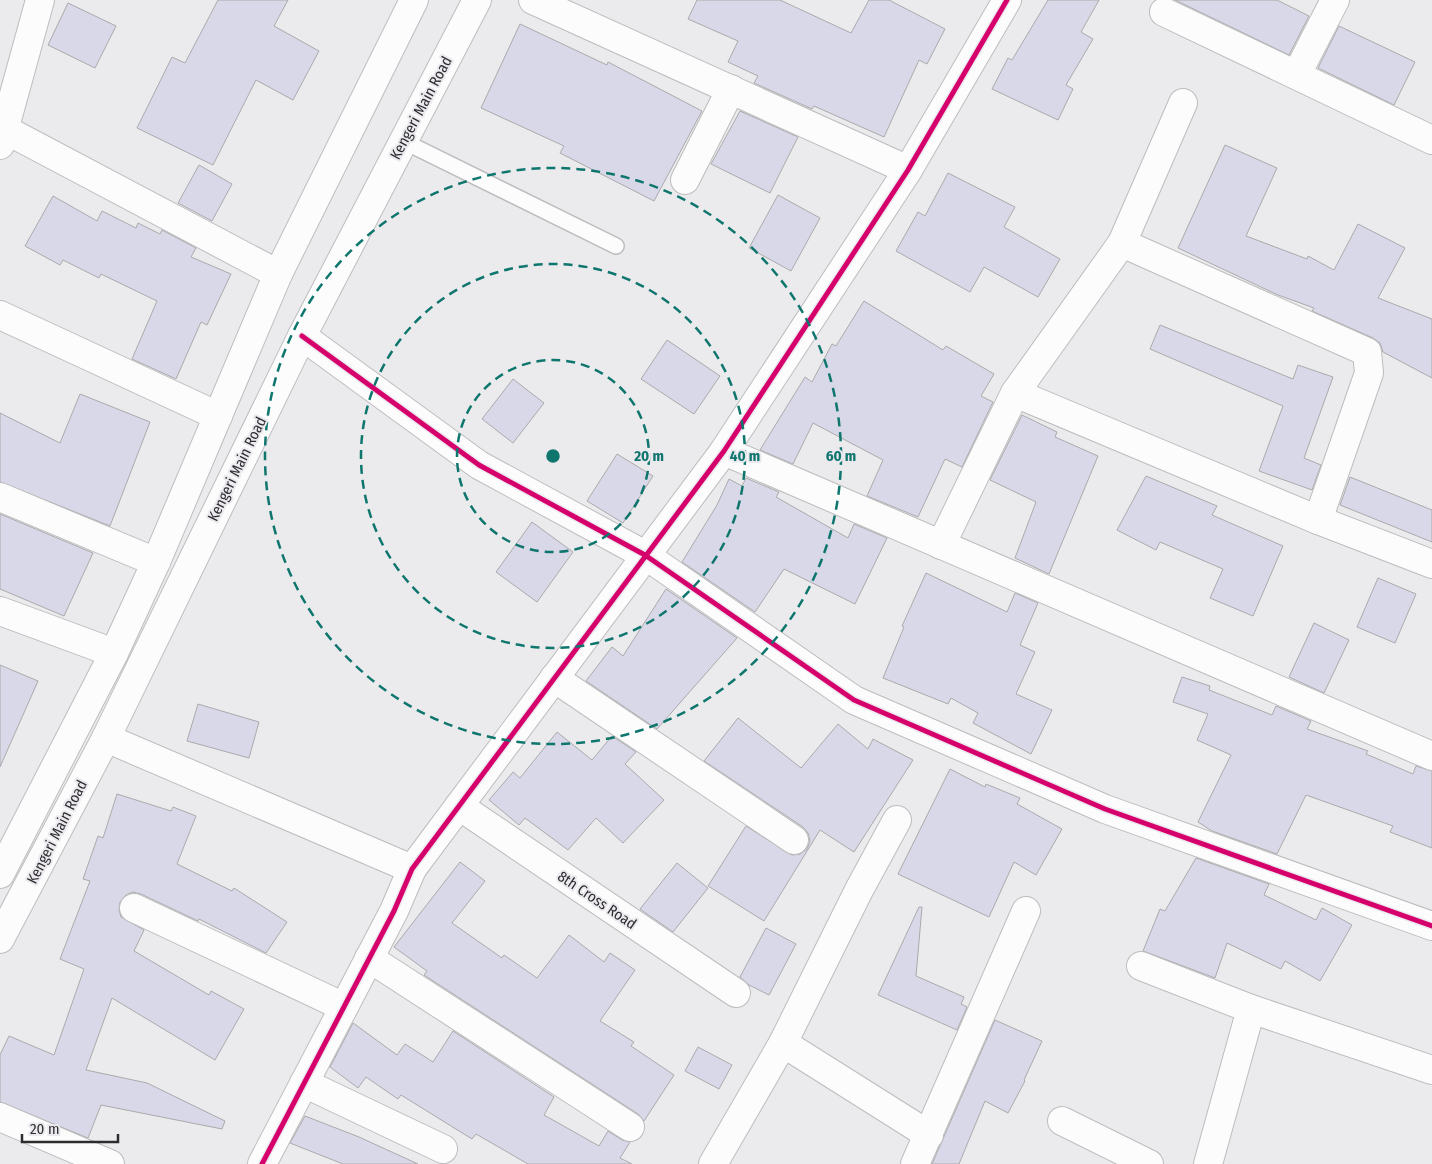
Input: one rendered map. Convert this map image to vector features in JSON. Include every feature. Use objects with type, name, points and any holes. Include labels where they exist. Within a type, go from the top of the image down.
[{"type":"street","points":[[40,0],[3,137],[278,274]]},
{"type":"street","name":"Kengeri Main Road","points":[[0,874],[114,653],[156,562],[278,274],[414,0]]},
{"type":"street","name":"Kengeri Main Road","points":[[0,939],[106,738],[302,336],[477,0]]},
{"type":"street","points":[[533,0],[908,170]]},
{"type":"street","points":[[262,1164],[369,958],[412,869],[724,451],[908,170],[1007,0]]},
{"type":"street","points":[[1297,74],[1336,0]]},
{"type":"street","points":[[1164,12],[1432,140]]},
{"type":"street","points":[[685,180],[731,89]]},
{"type":"street","points":[[941,545],[1015,393],[1122,243],[1183,103]]},
{"type":"street","points":[[1122,243],[1367,352],[1369,373],[1318,520]]},
{"type":"street","points":[[0,315],[218,416]]},
{"type":"street","points":[[302,336],[479,464],[645,555],[854,700],[1105,809],[1432,926]]},
{"type":"street","points":[[1015,393],[1318,520],[1432,564]]},
{"type":"street","points":[[724,451],[1432,756]]},
{"type":"street","points":[[0,497],[156,562]]},
{"type":"street","points":[[0,611],[114,653]]},
{"type":"street","points":[[554,678],[794,840]]},
{"type":"street","points":[[106,738],[412,869]]},
{"type":"street","name":"8th Cross Road","points":[[459,806],[736,993]]},
{"type":"street","points":[[712,1164],[783,1043],[859,890],[897,820]]},
{"type":"street","points":[[134,908],[344,1007]]},
{"type":"street","points":[[915,1164],[1026,911]]},
{"type":"street","points":[[369,958],[630,1127]]},
{"type":"street","points":[[1141,966],[1251,1009],[1432,1070]]},
{"type":"street","points":[[1208,1164],[1251,1009]]},
{"type":"street","points":[[783,1043],[929,1135]]},
{"type":"street","points":[[304,1083],[443,1149]]},
{"type":"street","points":[[0,1117],[110,1164]]},
{"type":"street","points":[[1062,1121],[1149,1164]]},
{"type":"lane","points":[[403,141],[616,246]]},
{"type":"building","points":[[218,0],[288,0],[274,26],[319,51],[293,100],[256,80],[213,165],[137,128],[172,57],[185,63]]},
{"type":"building","points":[[697,0],[780,0],[851,33],[869,0],[889,0],[945,29],[927,64],[919,60],[884,137],[814,106],[812,109],[754,83],[758,76],[728,62],[738,41],[688,19]]},
{"type":"building","points":[[1048,0],[1099,0],[1081,32],[1093,39],[1066,85],[1073,89],[1058,120],[992,89],[1008,58],[1012,60]]},
{"type":"building","points":[[1175,0],[1277,0],[1309,16],[1289,55]]},
{"type":"building","points":[[68,3],[116,26],[95,68],[48,45]]},
{"type":"building","points":[[520,24],[607,65],[608,62],[702,111],[654,201],[560,153],[564,146],[481,108]]},
{"type":"building","points":[[1339,26],[1415,62],[1394,105],[1318,68]]},
{"type":"building","points":[[740,111],[798,137],[770,193],[711,164]]},
{"type":"building","points":[[1225,145],[1277,168],[1246,236],[1307,259],[1308,256],[1334,270],[1358,224],[1405,248],[1378,298],[1432,319],[1432,378],[1383,352],[1380,343],[1373,338],[1312,311],[1314,308],[1278,295],[1178,248]]},
{"type":"building","points":[[199,165],[232,184],[212,221],[178,203]]},
{"type":"building","points":[[948,173],[1015,207],[1004,227],[1060,259],[1038,297],[984,267],[970,292],[896,251],[918,212],[925,216]]},
{"type":"building","points":[[778,195],[820,218],[791,271],[749,248]]},
{"type":"building","points":[[53,196],[97,221],[102,211],[136,228],[138,223],[160,234],[162,230],[196,248],[191,257],[231,274],[207,325],[201,322],[176,379],[132,359],[157,301],[101,274],[99,278],[63,260],[60,265],[25,246]]},
{"type":"building","points":[[864,301],[943,350],[946,346],[994,374],[981,396],[993,402],[962,467],[945,459],[918,517],[867,496],[883,460],[813,423],[793,464],[760,450],[805,377],[812,382],[832,344],[836,346]]},
{"type":"building","points":[[1160,325],[1293,379],[1298,365],[1333,377],[1304,458],[1321,465],[1312,490],[1259,471],[1283,406],[1150,349]]},
{"type":"building","points":[[667,340],[720,376],[694,414],[641,379]]},
{"type":"building","points":[[513,379],[544,403],[513,443],[482,419]]},
{"type":"building","points":[[80,394],[150,422],[110,526],[0,482],[0,413],[60,443]]},
{"type":"building","points":[[1022,415],[1057,432],[1055,437],[1098,456],[1049,574],[1015,558],[1036,502],[990,480]]},
{"type":"building","points":[[617,454],[653,476],[623,523],[587,501]]},
{"type":"building","points":[[1146,476],[1217,506],[1212,515],[1283,546],[1253,616],[1210,598],[1223,569],[1160,542],[1156,550],[1117,530]]},
{"type":"building","points":[[1350,477],[1432,510],[1432,542],[1340,505]]},
{"type":"building","points":[[746,478],[779,492],[776,497],[848,538],[854,524],[887,538],[855,604],[784,569],[755,612],[682,562],[717,505],[729,479],[742,486]]},
{"type":"building","points":[[0,514],[93,553],[64,616],[0,589]]},
{"type":"building","points":[[532,522],[573,552],[537,602],[496,572]]},
{"type":"building","points":[[926,573],[1007,612],[1015,593],[1038,603],[1020,645],[1035,652],[1016,694],[1052,710],[1031,754],[973,723],[978,713],[951,698],[948,704],[883,678],[904,627],[902,626]]},
{"type":"building","points":[[1378,578],[1416,594],[1395,643],[1357,627]]},
{"type":"building","points":[[666,589],[737,638],[657,729],[586,681],[612,647],[623,656]]},
{"type":"building","points":[[1314,623],[1349,640],[1324,693],[1289,677]]},
{"type":"building","points":[[0,665],[38,681],[0,767]]},
{"type":"building","points":[[1182,677],[1210,686],[1209,690],[1272,715],[1276,706],[1311,721],[1307,729],[1368,751],[1366,754],[1413,774],[1416,766],[1432,771],[1432,848],[1390,832],[1393,826],[1306,795],[1277,854],[1212,831],[1198,822],[1231,755],[1197,740],[1208,714],[1173,702]]},
{"type":"building","points":[[198,704],[259,722],[249,758],[187,741]]},
{"type":"building","points":[[738,718],[801,768],[838,724],[868,749],[873,739],[913,760],[854,852],[820,830],[764,921],[708,886],[746,826],[792,855],[800,854],[807,849],[810,841],[808,833],[803,827],[704,761]]},
{"type":"building","points":[[557,732],[592,760],[612,736],[636,752],[625,764],[664,800],[623,843],[596,818],[568,850],[525,818],[519,825],[489,800],[513,772],[520,778]]},
{"type":"building","points":[[950,769],[985,787],[986,784],[1020,798],[1017,804],[1062,829],[1036,875],[1014,862],[989,917],[898,874]]},
{"type":"building","points":[[117,794],[171,811],[173,807],[196,816],[177,864],[232,891],[234,888],[287,922],[266,953],[199,919],[198,921],[141,894],[133,892],[126,895],[120,902],[119,910],[121,917],[144,930],[134,951],[209,995],[211,991],[244,1009],[215,1060],[112,998],[86,1070],[147,1083],[225,1121],[222,1129],[101,1105],[88,1138],[0,1102],[0,1055],[9,1036],[54,1055],[84,969],[60,959],[90,881],[83,879],[98,836],[103,838]]},
{"type":"building","points":[[1196,858],[1269,884],[1264,895],[1316,920],[1322,908],[1352,925],[1320,981],[1285,961],[1281,969],[1227,943],[1215,978],[1143,951],[1160,909],[1165,911]]},
{"type":"building","points":[[460,862],[485,881],[452,923],[502,958],[504,955],[537,978],[569,935],[604,962],[610,953],[635,970],[600,1021],[634,1042],[631,1046],[674,1075],[644,1121],[638,1114],[424,975],[427,971],[394,947]]},
{"type":"building","points":[[677,863],[708,888],[673,932],[640,909]]},
{"type":"building","points":[[919,907],[922,907],[916,976],[964,997],[961,1004],[967,1007],[957,1030],[878,995]]},
{"type":"building","points":[[766,928],[796,944],[769,995],[749,985],[740,977]]},
{"type":"building","points":[[995,1020],[1042,1041],[1025,1081],[1008,1113],[985,1101],[959,1164],[932,1164]]},
{"type":"building","points":[[353,1023],[397,1055],[405,1044],[433,1062],[453,1031],[554,1097],[544,1115],[599,1146],[608,1131],[622,1140],[630,1142],[620,1158],[632,1164],[528,1164],[476,1134],[472,1139],[401,1095],[398,1099],[366,1077],[358,1088],[330,1067]]},
{"type":"building","points":[[698,1047],[732,1065],[719,1089],[685,1071]]},
{"type":"building","points":[[305,1116],[359,1137],[418,1164],[343,1164],[290,1143]]},
{"type":"cycle path","points":[[262,1164],[394,911],[412,869],[724,451],[908,170],[1007,0]]},
{"type":"cycle path","points":[[302,336],[479,465],[645,555],[854,700],[1105,809],[1432,926]]}]
